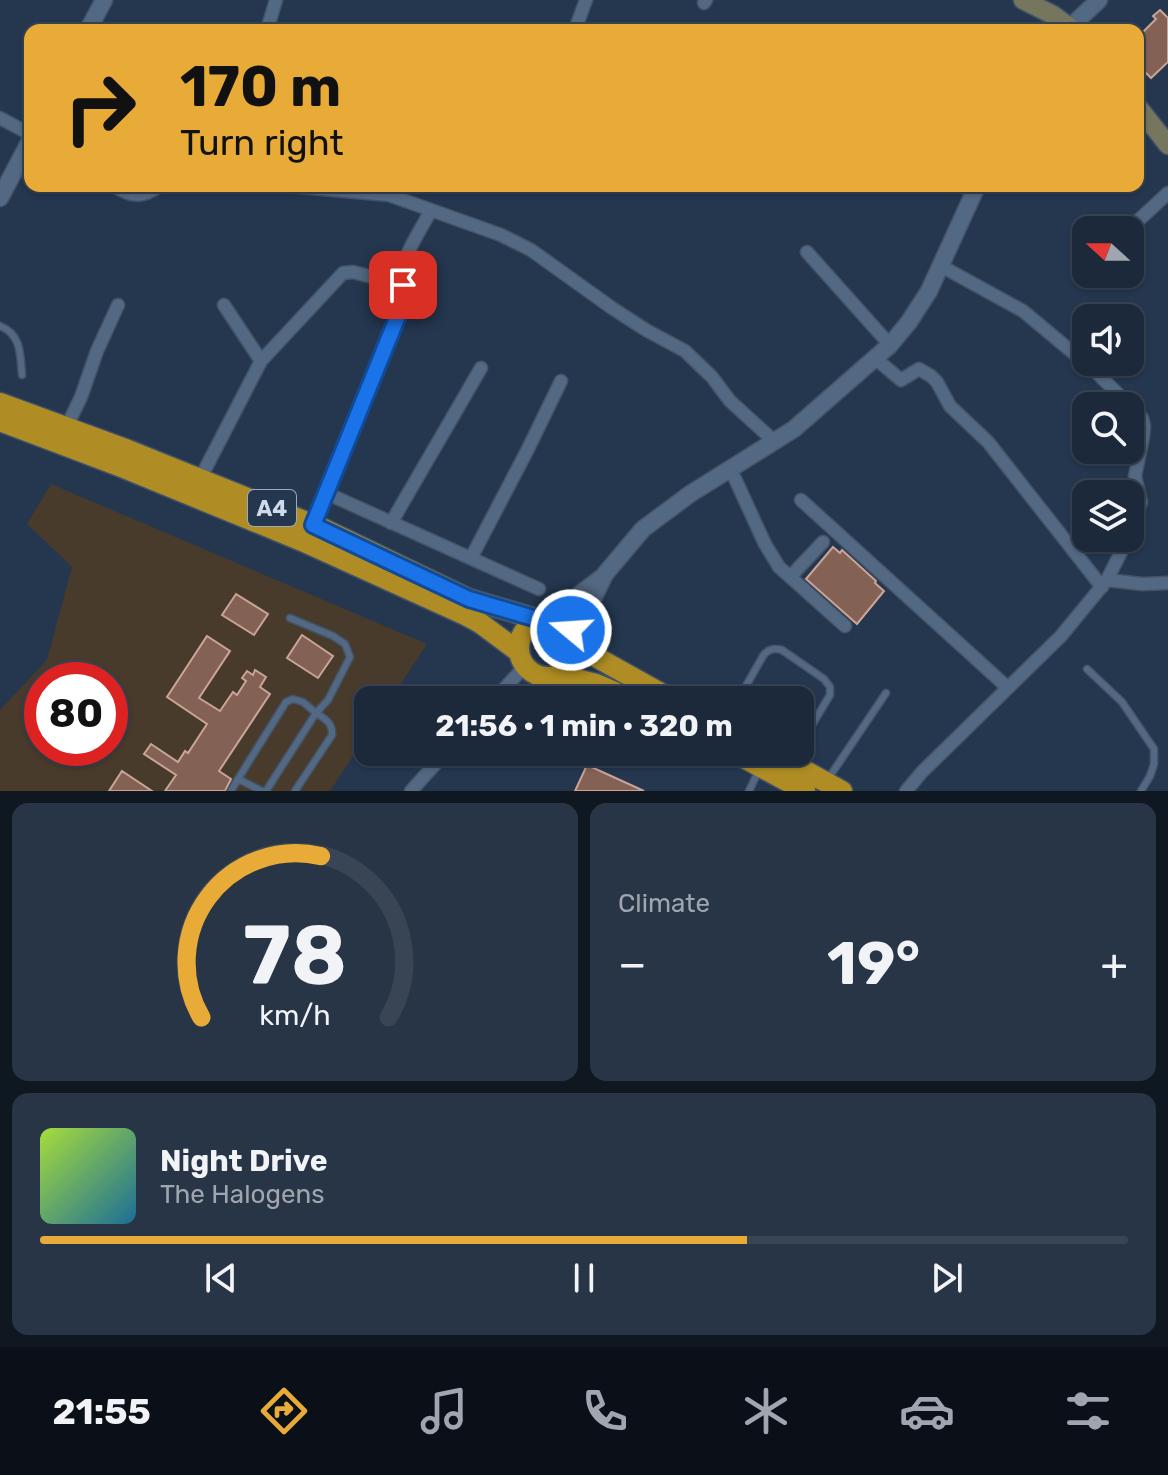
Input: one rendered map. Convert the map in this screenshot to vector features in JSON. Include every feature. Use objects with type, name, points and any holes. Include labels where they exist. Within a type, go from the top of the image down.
[{"type":"highway","name":"A4","points":[[0,403],[313,525],[469,599],[543,619],[554,619],[567,625],[576,642],[650,686]]},
{"type":"highway","name":"A4","points":[[0,421],[302,541],[465,615],[480,623],[539,676],[560,675],[601,686]]},
{"type":"highway","points":[[522,659],[522,634],[531,624],[543,619]]},
{"type":"highway","points":[[560,675],[573,664],[576,642]]},
{"type":"highway","points":[[790,766],[805,791]]},
{"type":"highway","points":[[801,766],[834,786]]},
{"type":"main road","points":[[1023,0],[1063,24]]},
{"type":"main road","points":[[1144,115],[1168,145]]},
{"type":"street","points":[[91,24],[104,0]]},
{"type":"street","points":[[269,24],[276,0]]},
{"type":"street","points":[[577,24],[586,0]]},
{"type":"street","points":[[1075,24],[1099,0]]},
{"type":"street","points":[[0,118],[24,131]]},
{"type":"street","points":[[0,198],[24,152]]},
{"type":"street","points":[[124,192],[137,196],[151,192]]},
{"type":"street","points":[[356,192],[389,195],[501,235],[531,250],[623,315],[685,351],[712,377],[730,401],[775,442]]},
{"type":"street","points":[[543,619],[605,574],[630,543],[659,516],[810,417],[876,359],[909,322],[929,291],[974,192]]},
{"type":"street","points":[[1143,216],[1168,193]]},
{"type":"street","points":[[313,525],[402,306],[404,268],[431,210]]},
{"type":"street","points":[[807,252],[890,345]]},
{"type":"street","points":[[941,266],[1023,311],[1095,371],[1142,418],[1143,437],[1136,480]]},
{"type":"street","points":[[200,479],[261,361],[343,273],[353,272],[403,285]]},
{"type":"street","points":[[66,428],[118,305]]},
{"type":"street","points":[[224,305],[261,361]]},
{"type":"street","points":[[876,359],[901,380],[919,369],[931,376],[950,406],[988,442],[1105,583],[1168,583]]},
{"type":"street","points":[[391,523],[481,368]]},
{"type":"street","points":[[471,558],[561,381]]},
{"type":"street","points":[[731,470],[779,567],[845,626]]},
{"type":"street","points":[[326,493],[539,589]]},
{"type":"street","points":[[801,500],[1007,687]]},
{"type":"street","points":[[790,577],[823,542]]},
{"type":"street","points":[[906,791],[1042,655],[1105,583],[1120,552]]},
{"type":"street","points":[[576,642],[605,574]]},
{"type":"street","points":[[504,686],[522,659]]},
{"type":"street","points":[[411,791],[433,766]]},
{"type":"lane","points":[[0,326],[10,331],[20,346],[22,375]]},
{"type":"lane","points":[[238,779],[264,791],[328,700],[350,657],[345,644],[333,636],[290,618]]},
{"type":"lane","points":[[746,686],[767,650],[782,650],[824,679],[830,687],[830,695],[814,715]]},
{"type":"lane","points":[[1087,669],[1122,702],[1154,749],[1154,764],[1141,791]]},
{"type":"lane","points":[[834,786],[886,693]]},
{"type":"lane","points":[[231,791],[286,702],[293,699],[303,702],[328,720],[333,728],[332,735],[295,791]]},
{"type":"lane","points":[[749,791],[773,766]]},
{"type":"shaded area","points":[[51,484],[427,644],[399,686],[354,686],[354,754],[330,791],[0,791],[0,710],[24,684],[24,766],[128,766],[128,662],[45,662],[72,567],[27,524]]},
{"type":"building","points":[[1160,10],[1168,18],[1168,62],[1151,78],[1144,71],[1144,31],[1156,19],[1153,16]]},
{"type":"building","points":[[833,547],[840,553],[842,550],[884,591],[857,624],[806,579]]},
{"type":"building","points":[[236,594],[268,614],[254,635],[222,615]]},
{"type":"building","points":[[302,635],[333,656],[318,678],[287,658]]},
{"type":"building","points":[[207,636],[230,651],[199,698],[220,711],[233,692],[237,695],[246,681],[242,678],[247,671],[253,675],[255,670],[266,677],[260,687],[270,694],[219,771],[231,779],[225,791],[165,791],[176,775],[144,754],[151,744],[178,762],[185,751],[188,753],[207,724],[167,697]]},
{"type":"building","points":[[589,766],[644,791],[575,791]]},
{"type":"building","points":[[122,771],[152,791],[109,791]]},
{"type":"route","points":[[403,285],[402,306],[313,525],[469,599],[540,620],[561,621],[571,630]]}]
